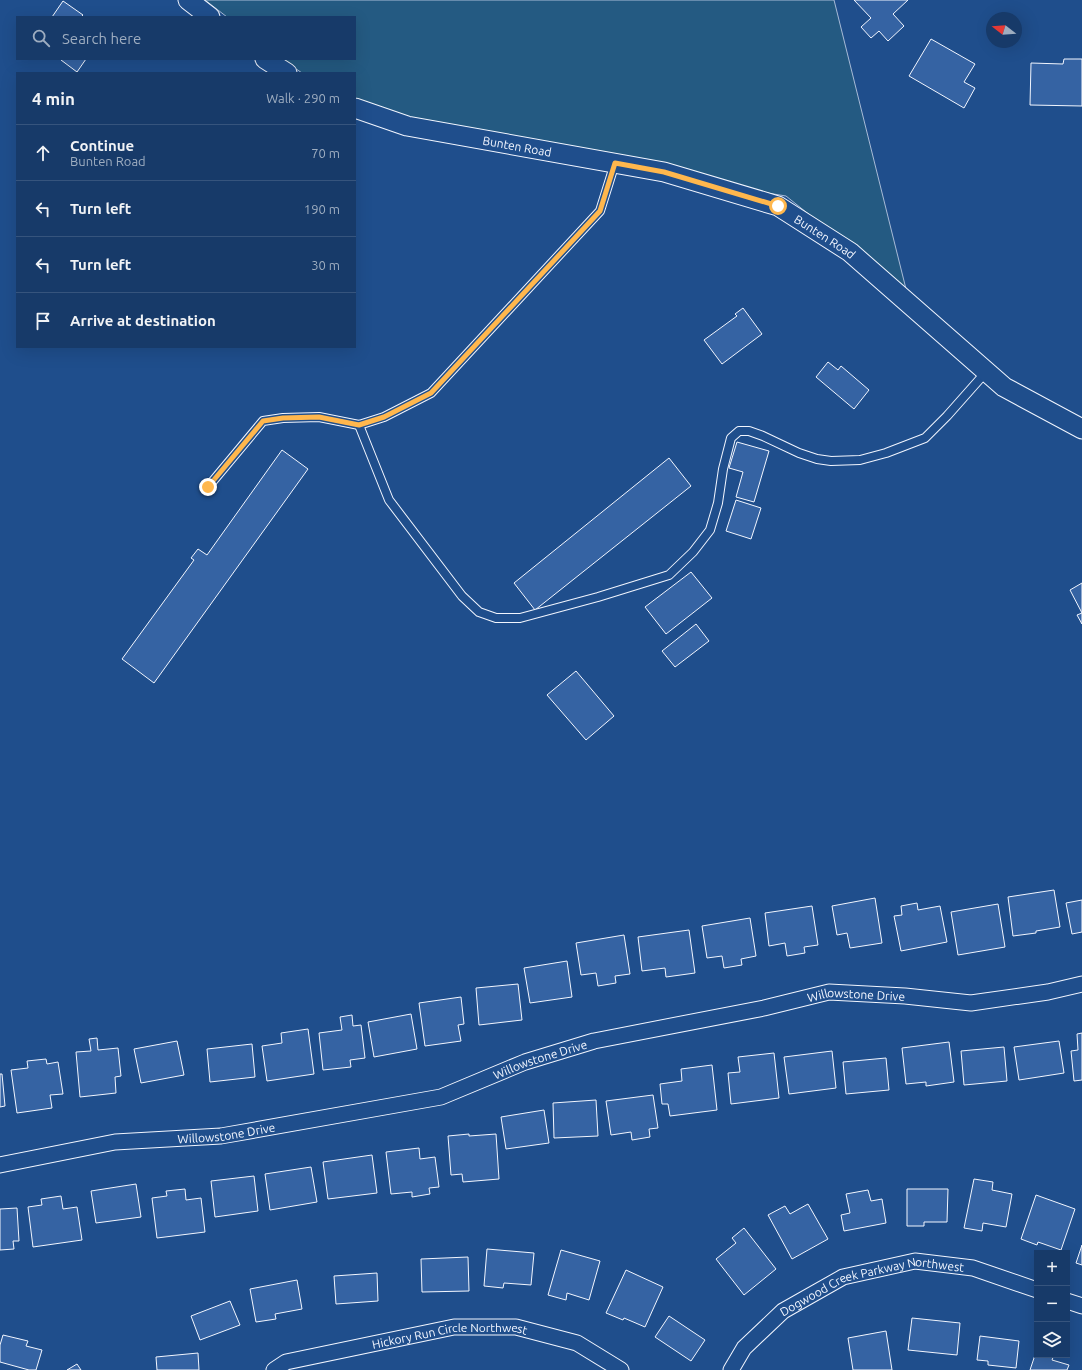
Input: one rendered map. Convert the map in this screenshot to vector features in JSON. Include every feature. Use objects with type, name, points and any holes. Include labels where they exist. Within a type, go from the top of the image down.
[{"type":"street","points":[[188,0],[209,16]]},
{"type":"street","points":[[267,60],[285,72]]},
{"type":"street","name":"Bunten Road","points":[[356,108],[408,126],[664,172],[778,206],[850,252],[1004,387],[1082,429]]},
{"type":"street","name":"Willowstone Drive","points":[[0,1165],[115,1142],[221,1136],[441,1097],[524,1062],[594,1041],[764,1008],[829,992],[905,996],[971,1003],[1048,992],[1082,984]]},
{"type":"street","name":"Dogwood Creek Parkway Northwest","points":[[731,1370],[744,1348],[782,1311],[843,1277],[915,1261],[973,1268],[1034,1289]]},
{"type":"street","points":[[1070,1302],[1082,1306]]},
{"type":"street","name":"Hickory Run Circle Northwest","points":[[274,1370],[286,1362],[454,1326],[516,1327],[577,1343],[621,1370]]},
{"type":"lane","points":[[208,487],[263,421],[283,418],[319,417],[359,425],[384,417],[431,393],[600,211],[615,163]]},
{"type":"lane","points":[[359,425],[389,500],[462,596],[479,612],[496,618],[520,618],[598,597],[669,575],[693,552],[710,530],[718,503],[722,469],[731,438],[739,432],[749,431],[799,453],[817,459],[831,461],[860,460],[886,453],[925,438],[947,416],[986,372]]},
{"type":"shaded area","points":[[205,0],[834,0],[907,293],[786,196],[618,169],[442,138],[356,98],[356,72],[301,72],[283,60],[356,60],[356,16],[226,16]]},
{"type":"building","points":[[854,0],[908,0],[893,14],[904,26],[888,41],[879,31],[871,38],[861,27],[871,18]]},
{"type":"building","points":[[63,1],[83,15],[82,16],[53,16]]},
{"type":"building","points":[[931,39],[975,64],[964,82],[975,88],[964,108],[909,76]]},
{"type":"building","points":[[1064,59],[1082,59],[1082,106],[1030,105],[1031,63],[1063,64]]},
{"type":"building","points":[[61,60],[85,60],[77,72]]},
{"type":"building","points":[[743,308],[762,334],[722,364],[704,340],[737,316],[735,314]]},
{"type":"building","points":[[828,362],[838,370],[841,366],[869,390],[854,409],[816,377]]},
{"type":"building","points":[[737,442],[769,451],[754,502],[736,497],[743,472],[729,468]]},
{"type":"building","points":[[282,450],[308,469],[154,683],[122,659],[194,560],[191,558],[198,549],[207,555]]},
{"type":"building","points":[[669,458],[691,486],[535,610],[514,583]]},
{"type":"building","points":[[736,500],[761,508],[751,539],[726,531]]},
{"type":"building","points":[[691,572],[712,598],[666,634],[645,607]]},
{"type":"building","points":[[1082,583],[1082,613],[1070,590]]},
{"type":"building","points":[[1082,613],[1082,624],[1077,615]]},
{"type":"building","points":[[696,624],[709,641],[675,667],[662,651]]},
{"type":"building","points":[[576,671],[614,716],[586,740],[547,695]]},
{"type":"building","points":[[1054,890],[1060,927],[1036,931],[1036,933],[1013,936],[1008,897]]},
{"type":"building","points":[[875,898],[882,943],[850,948],[847,933],[837,935],[832,906]]},
{"type":"building","points":[[1082,900],[1082,932],[1072,934],[1066,903]]},
{"type":"building","points":[[917,903],[918,910],[940,906],[947,942],[901,951],[894,916],[902,915],[901,906]]},
{"type":"building","points":[[998,904],[1005,947],[958,955],[951,912]]},
{"type":"building","points":[[812,906],[818,945],[804,947],[805,953],[787,956],[785,943],[769,946],[765,913]]},
{"type":"building","points":[[750,918],[756,956],[741,959],[742,965],[724,968],[722,956],[707,958],[702,926]]},
{"type":"building","points":[[689,930],[695,973],[666,977],[665,968],[642,971],[638,937]]},
{"type":"building","points":[[624,935],[630,974],[615,976],[616,983],[598,986],[596,973],[581,975],[576,943]]},
{"type":"building","points":[[567,961],[572,997],[530,1003],[524,968]]},
{"type":"building","points":[[518,984],[522,1020],[479,1025],[476,988]]},
{"type":"building","points":[[461,997],[464,1024],[458,1025],[461,1041],[425,1046],[419,1003]]},
{"type":"building","points":[[411,1014],[417,1049],[374,1057],[368,1022]]},
{"type":"building","points":[[352,1015],[353,1026],[361,1025],[365,1058],[350,1060],[351,1067],[323,1070],[319,1033],[342,1030],[340,1017]]},
{"type":"building","points":[[308,1029],[314,1074],[267,1081],[262,1046],[282,1043],[281,1033]]},
{"type":"building","points":[[1082,1033],[1082,1080],[1074,1081],[1071,1051],[1078,1050],[1077,1034]]},
{"type":"building","points":[[97,1038],[98,1050],[118,1048],[121,1076],[115,1077],[116,1093],[80,1097],[76,1052],[91,1051],[89,1039]]},
{"type":"building","points":[[177,1041],[184,1075],[141,1083],[134,1049]]},
{"type":"building","points":[[1059,1041],[1064,1073],[1019,1080],[1014,1047]]},
{"type":"building","points":[[949,1042],[954,1082],[926,1086],[926,1082],[906,1084],[902,1048]]},
{"type":"building","points":[[252,1044],[255,1077],[210,1082],[207,1049]]},
{"type":"building","points":[[1004,1047],[1007,1081],[964,1085],[961,1051]]},
{"type":"building","points":[[832,1051],[836,1088],[789,1094],[784,1057]]},
{"type":"building","points":[[774,1053],[779,1098],[731,1104],[728,1073],[740,1072],[738,1057]]},
{"type":"building","points":[[886,1058],[889,1090],[846,1094],[843,1062]]},
{"type":"building","points":[[46,1059],[47,1064],[58,1062],[63,1094],[50,1095],[52,1108],[17,1113],[11,1070],[28,1068],[27,1061]]},
{"type":"building","points":[[712,1065],[717,1110],[670,1116],[668,1104],[662,1104],[660,1084],[682,1081],[681,1069]]},
{"type":"building","points":[[0,1074],[2,1074],[5,1106],[0,1107]]},
{"type":"building","points":[[653,1095],[658,1128],[649,1129],[650,1137],[632,1140],[631,1132],[611,1135],[606,1101]]},
{"type":"building","points":[[596,1100],[598,1136],[554,1138],[553,1103]]},
{"type":"building","points":[[544,1110],[549,1143],[506,1149],[501,1117]]},
{"type":"building","points":[[469,1134],[469,1136],[496,1134],[499,1179],[463,1182],[462,1174],[451,1175],[448,1136]]},
{"type":"building","points":[[419,1148],[420,1159],[435,1157],[439,1187],[429,1188],[430,1194],[412,1197],[412,1192],[391,1194],[386,1152]]},
{"type":"building","points":[[372,1155],[377,1193],[328,1199],[323,1162]]},
{"type":"building","points":[[311,1167],[317,1202],[270,1210],[265,1174]]},
{"type":"building","points":[[254,1176],[258,1211],[215,1217],[211,1181]]},
{"type":"building","points":[[974,1179],[993,1182],[992,1190],[1012,1194],[1006,1227],[983,1223],[982,1231],[964,1228]]},
{"type":"building","points":[[136,1184],[141,1217],[96,1223],[91,1191]]},
{"type":"building","points":[[185,1189],[186,1200],[201,1198],[205,1232],[157,1238],[152,1198],[167,1196],[166,1191]]},
{"type":"building","points":[[907,1189],[948,1189],[947,1222],[924,1222],[924,1226],[907,1226]]},
{"type":"building","points":[[868,1190],[871,1201],[882,1199],[886,1223],[844,1231],[841,1215],[850,1213],[846,1194]]},
{"type":"building","points":[[1036,1195],[1075,1209],[1061,1250],[1038,1242],[1037,1245],[1021,1239]]},
{"type":"building","points":[[61,1196],[63,1209],[77,1207],[82,1240],[33,1247],[28,1207],[42,1205],[41,1199]]},
{"type":"building","points":[[808,1204],[828,1239],[792,1259],[768,1215],[785,1206],[790,1214]]},
{"type":"building","points":[[17,1208],[19,1241],[13,1241],[14,1249],[0,1250],[0,1209]]},
{"type":"building","points":[[744,1228],[776,1269],[744,1295],[716,1259],[736,1243],[732,1238]]},
{"type":"building","points":[[1082,1245],[1082,1265],[1076,1263]]},
{"type":"building","points":[[487,1249],[534,1253],[531,1285],[504,1283],[503,1288],[484,1286]]},
{"type":"building","points":[[561,1250],[600,1261],[589,1300],[567,1293],[566,1300],[548,1295]]},
{"type":"building","points":[[468,1257],[469,1291],[422,1292],[421,1259]]},
{"type":"building","points":[[626,1270],[663,1287],[645,1327],[624,1318],[623,1320],[606,1313]]},
{"type":"building","points":[[377,1273],[378,1301],[336,1304],[334,1276]]},
{"type":"building","points":[[297,1280],[302,1309],[275,1314],[276,1319],[256,1322],[250,1289]]},
{"type":"building","points":[[230,1301],[240,1325],[200,1340],[191,1316]]},
{"type":"building","points":[[669,1316],[705,1340],[691,1361],[655,1337]]},
{"type":"building","points":[[912,1318],[960,1323],[957,1355],[908,1350]]},
{"type":"building","points":[[886,1331],[892,1370],[853,1370],[848,1338]]},
{"type":"building","points":[[3,1335],[28,1341],[26,1346],[42,1350],[36,1370],[29,1370],[0,1362],[0,1345]]},
{"type":"building","points":[[980,1336],[1019,1341],[1016,1368],[988,1365],[988,1361],[977,1360]]},
{"type":"building","points":[[198,1353],[199,1370],[157,1370],[156,1357]]},
{"type":"building","points":[[1034,1358],[1053,1358],[1052,1360],[1069,1365],[1067,1370],[1030,1370]]},
{"type":"building","points":[[77,1364],[81,1370],[67,1370]]},
{"type":"route","points":[[208,487],[263,421],[283,418],[319,417],[359,425],[384,417],[431,393],[600,211],[615,163],[664,172],[778,206]]}]
